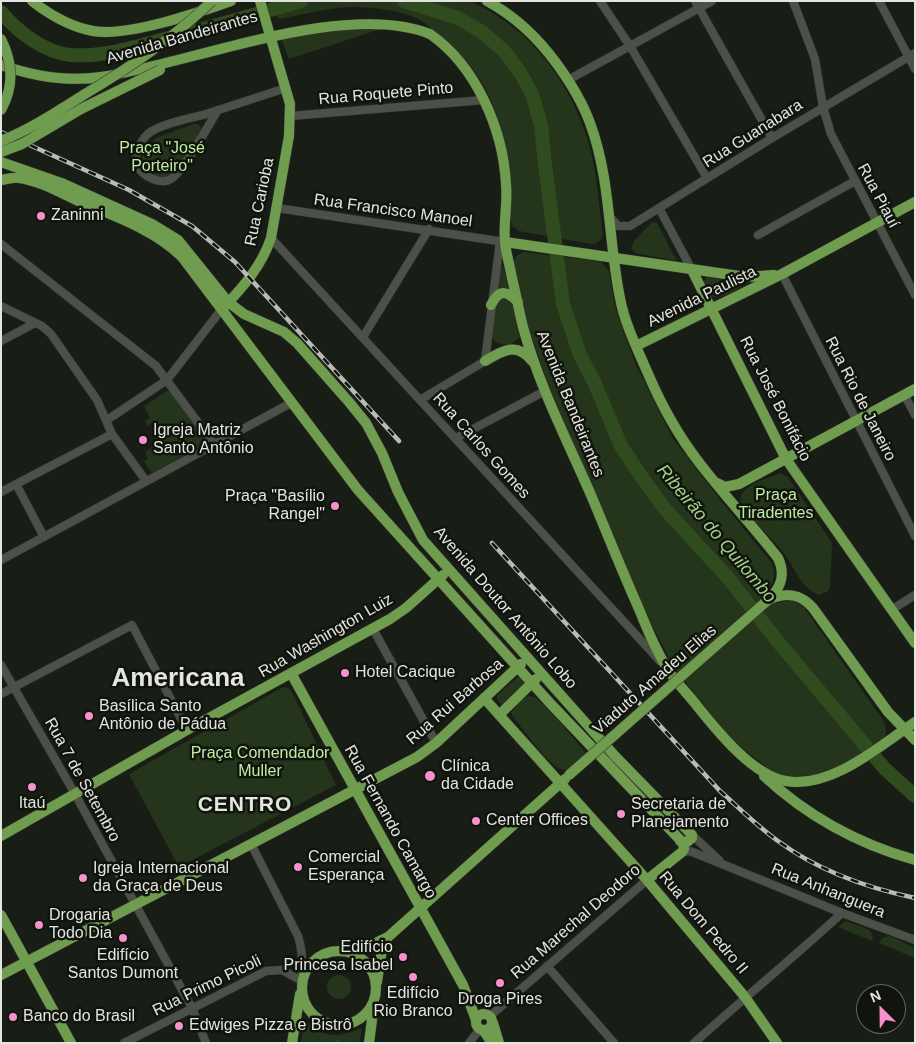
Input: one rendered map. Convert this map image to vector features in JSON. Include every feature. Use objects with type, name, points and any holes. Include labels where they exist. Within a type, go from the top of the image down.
[{"type":"main road","name":"Avenida Bandeirantes","points":[[32,1],[48,13],[64,21],[79,28],[95,32],[140,28],[186,16],[231,1]]},
{"type":"main road","points":[[186,16],[205,1]]},
{"type":"main road","points":[[1,142],[31,128],[131,66],[178,32],[212,1]]},
{"type":"main road","points":[[487,1],[526,28],[568,80],[583,106],[595,135],[603,168],[620,300],[636,346],[663,406],[678,432],[712,479],[780,562],[781,582],[769,600]]},
{"type":"main road","name":"Rua Carioba","points":[[224,306],[262,261],[271,238],[289,136],[290,104],[261,3]]},
{"type":"main road","name":"Avenida Bandeirantes","points":[[348,14],[403,20],[419,27],[448,49],[473,81],[484,100],[497,137],[505,172],[507,188],[502,241],[523,327],[545,391],[650,634],[669,672],[719,733],[751,763],[782,780],[795,782],[825,776],[840,770],[862,759],[915,721]]},
{"type":"main road","name":"Avenida Bandeirantes","points":[[1,65],[17,71],[54,77],[102,77],[151,64],[267,26],[309,19]]},
{"type":"main road","points":[[1,39],[8,55],[11,74],[8,94],[1,110]]},
{"type":"main road","points":[[1,152],[22,144],[95,101],[214,44]]},
{"type":"main road","name":"Avenida Doutor Antônio Lobo","points":[[1,162],[72,188],[159,228],[178,240],[291,403],[358,490],[532,683],[607,763]]},
{"type":"main road","name":"Avenida Doutor Antônio Lobo","points":[[1,180],[21,178],[44,186],[160,239],[182,257],[224,306],[284,332],[297,343],[366,423],[423,540],[616,756]]},
{"type":"main road","name":"Avenida Paulista","points":[[636,346],[782,274],[915,202]]},
{"type":"main road","name":"Avenida Paulista","points":[[502,241],[692,270],[751,277],[782,274]]},
{"type":"main road","points":[[616,276],[624,265],[634,260]]},
{"type":"main road","name":"Rua José Bonifácio","points":[[692,270],[786,459],[915,643]]},
{"type":"main road","points":[[491,305],[497,296],[502,293],[509,294],[518,302]]},
{"type":"main road","points":[[485,361],[502,351],[515,350],[525,354],[535,364]]},
{"type":"main road","points":[[712,479],[725,487],[739,484],[915,389]]},
{"type":"main road","points":[[736,507],[732,496],[734,489],[739,484]]},
{"type":"main road","name":"Rua Washington Luiz","points":[[1,836],[188,730],[374,629],[406,608],[450,570]]},
{"type":"main road","points":[[769,600],[778,596],[793,594],[806,599],[888,712],[915,740]]},
{"type":"main road","name":"Viaduto Amadeu Elias","points":[[388,937],[769,600]]},
{"type":"main road","name":"Rua Rui Barbosa","points":[[1,975],[396,769],[436,743],[528,658]]},
{"type":"main road","name":"Rua Fernando Camargo","points":[[291,673],[462,985],[499,1043]]},
{"type":"main road","points":[[499,715],[542,673]]},
{"type":"main road","name":"Rua Dom Pedro II","points":[[484,698],[647,880],[745,997],[777,1043]]},
{"type":"main road","points":[[888,712],[904,721],[915,721]]},
{"type":"main road","points":[[616,756],[607,763],[680,841],[684,846],[682,852]]},
{"type":"main road","name":"Rua Anhanguera","points":[[616,756],[692,835]]},
{"type":"main road","points":[[751,763],[797,805],[831,826],[882,849],[915,860]]},
{"type":"main road","points":[[680,841],[687,842],[692,838],[692,835]]},
{"type":"main road","name":"Rua Marechal Deodoro","points":[[647,880],[682,852]]},
{"type":"main road","points":[[1,914],[71,1043]]},
{"type":"main road","points":[[292,1043],[302,983],[308,968],[320,956],[336,951],[367,948],[388,937]]},
{"type":"main road","points":[[369,1043],[381,956],[388,937]]},
{"type":"main road","points":[[302,983],[304,1001],[313,1015],[325,1022],[336,1025],[350,1023],[364,1015],[370,1008],[376,993],[374,977],[366,962],[360,957],[344,951]]},
{"type":"main road","name":"Rua Fernando Camargo","points":[[484,1022],[492,1043]]},
{"type":"street","points":[[600,1],[630,46],[707,178]]},
{"type":"street","points":[[568,80],[630,46],[697,5],[712,1]]},
{"type":"street","name":"Rua Piauí","points":[[793,1],[815,59],[823,107],[831,134],[915,295]]},
{"type":"street","points":[[879,1],[912,55],[915,69]]},
{"type":"street","points":[[697,5],[772,138]]},
{"type":"street","name":"Rua Guanabara","points":[[609,216],[615,224],[624,227],[630,226],[823,107],[912,55]]},
{"type":"street","points":[[218,110],[185,163],[169,180],[157,181],[142,171],[137,165],[135,160],[143,138],[150,132],[218,110],[286,88]]},
{"type":"street","name":"Rua Roquete Pinto","points":[[290,116],[484,100]]},
{"type":"street","points":[[758,235],[855,181]]},
{"type":"street","name":"Rua Francisco Manoel","points":[[277,208],[502,241]]},
{"type":"street","name":"Rua José Bonifácio","points":[[659,208],[692,270]]},
{"type":"street","points":[[363,337],[429,229]]},
{"type":"street","name":"Rua Carlos Gomes","points":[[271,238],[669,672]]},
{"type":"street","points":[[420,400],[485,361],[491,305],[502,241]]},
{"type":"street","points":[[1,244],[156,366],[214,444]]},
{"type":"street","name":"Rua Rio de Janeiro","points":[[782,274],[855,422],[915,536]]},
{"type":"street","points":[[1,306],[47,330],[97,400],[112,434],[146,481]]},
{"type":"street","name":"Rua Carioba","points":[[107,420],[167,380],[224,306]]},
{"type":"street","points":[[1,341],[35,323]]},
{"type":"street","points":[[456,438],[545,391]]},
{"type":"street","points":[[904,394],[915,414]]},
{"type":"street","points":[[1,560],[291,403]]},
{"type":"street","points":[[1,492],[112,434]]},
{"type":"street","points":[[16,484],[44,536]]},
{"type":"street","points":[[891,610],[915,595]]},
{"type":"street","points":[[1,694],[132,626],[188,730]]},
{"type":"street","points":[[374,629],[436,743]]},
{"type":"street","name":"Rua 7 de Setembro","points":[[1,665],[75,794],[192,1008],[206,1043]]},
{"type":"street","name":"Rua Anhanguera","points":[[692,835],[731,868]]},
{"type":"street","points":[[251,844],[298,936],[304,960],[302,983]]},
{"type":"street","name":"Rua Anhanguera","points":[[682,852],[690,851],[842,913],[915,940]]},
{"type":"street","name":"Rua Marechal Deodoro","points":[[470,1043],[484,1022],[647,880]]},
{"type":"street","points":[[694,1043],[745,997],[796,956],[842,913]]},
{"type":"street","points":[[548,966],[614,1043]]},
{"type":"street","name":"Rua Primo Picoli","points":[[124,1043],[266,971],[282,970],[302,983]]},
{"type":"green space","points":[[270,1],[470,1],[492,12],[530,43],[561,81],[573,102],[590,148],[603,235],[601,239],[597,243],[591,244],[519,231],[512,226],[510,218],[509,165],[504,139],[494,107],[487,92],[470,66],[429,27],[416,18],[405,14],[359,7],[329,9],[280,19],[272,12]]},
{"type":"green space","points":[[358,23],[390,26],[289,59],[281,38]]},
{"type":"green space","name":"Praça \"José Porteiro\"","points":[[193,124],[198,124],[202,131],[173,175],[167,179],[160,179],[142,168],[140,160],[156,138]]},
{"type":"green space","points":[[652,222],[657,223],[677,261],[635,253],[631,248],[634,241]]},
{"type":"green space","points":[[524,252],[597,261],[602,263],[609,271],[614,302],[625,336],[637,367],[672,437],[772,563],[774,579],[766,593],[775,603],[790,600],[803,606],[885,723],[886,733],[884,738],[859,756],[821,774],[791,777],[777,775],[733,741],[674,667],[636,595],[548,384],[525,318],[513,263],[517,255]]},
{"type":"green space","points":[[502,266],[521,335],[514,342],[506,345],[498,343],[491,337],[500,267]]},
{"type":"green space","points":[[706,277],[745,283],[729,294],[715,297],[707,289],[704,281]]},
{"type":"green space","points":[[167,391],[171,392],[204,438],[203,445],[154,472],[150,471],[144,461],[148,458],[145,452],[159,443],[155,438],[162,433],[154,422],[148,426],[145,421],[150,418],[144,406]]},
{"type":"green space","name":"Praça Tiradentes","points":[[780,473],[788,477],[832,543],[830,587],[828,591],[819,595],[801,581],[782,551],[750,516],[741,503],[741,497],[747,488]]},
{"type":"green space","points":[[520,675],[525,683],[502,705],[497,699],[497,695]]},
{"type":"green space","name":"Praça Comendador Muller","points":[[283,687],[288,688],[292,692],[336,785],[179,867],[129,774]]},
{"type":"green space","points":[[527,696],[535,697],[556,717],[586,753],[568,770],[560,769],[549,760],[511,713],[518,703]]},
{"type":"green space","points":[[845,921],[870,930],[873,937],[872,941],[838,927]]},
{"type":"green space","points":[[890,936],[915,948],[915,958],[879,943],[882,938]]},
{"type":"green space","points":[[339,975],[344,976],[350,982],[350,992],[344,998],[339,999],[334,998],[328,992],[327,987],[328,982],[334,976]]},
{"type":"green space","points":[[304,1019],[311,1026],[331,1035],[345,1034],[362,1028],[359,1043],[301,1043]]},
{"type":"waterway","name":"Ribeirão do Quilombo","points":[[1,12],[15,27],[42,46],[71,55],[94,55],[128,49],[301,1]]},
{"type":"waterway","name":"Ribeirão do Quilombo","points":[[404,1],[458,18],[482,32],[504,51],[520,72],[532,94],[541,125],[563,304],[580,355],[595,384],[621,446],[665,509],[729,579],[779,643],[885,769],[915,796]]},
{"type":"railway","points":[[1,132],[129,190],[192,226],[235,262],[399,441]]},
{"type":"railway","points":[[492,543],[720,791],[763,829],[793,851],[826,869],[879,889],[915,898]]},
{"type":"place","name":"Zaninni","points":[[41,216]]},
{"type":"place","name":"Igreja Matriz Santo Antônio","points":[[143,440]]},
{"type":"place","name":"Praça \"Basílio Rangel\"","points":[[335,506]]},
{"type":"place","name":"Hotel Cacique","points":[[345,673]]},
{"type":"place","name":"Basílica Santo Antônio de Pádua","points":[[89,716]]},
{"type":"place","name":"Clínica da Cidade","points":[[430,776]]},
{"type":"place","name":"Itaú","points":[[32,787]]},
{"type":"place","name":"Secretaria de Planejamento","points":[[621,814]]},
{"type":"place","name":"Center Offices","points":[[476,821]]},
{"type":"place","name":"Comercial Esperança","points":[[298,867]]},
{"type":"place","name":"Igreja Internacional da Graça de Deus","points":[[83,878]]},
{"type":"place","name":"Drogaria Todo Dia","points":[[39,925]]},
{"type":"place","name":"Edifício Santos Dumont","points":[[123,938]]},
{"type":"place","name":"Edifício Princesa Isabel","points":[[403,957]]},
{"type":"place","name":"Edifício Rio Branco","points":[[413,977]]},
{"type":"place","name":"Droga Pires","points":[[500,983]]},
{"type":"place","name":"Banco do Brasil","points":[[13,1017]]},
{"type":"place","name":"Edwiges Pizza e Bistrô","points":[[179,1026]]},
{"type":"district","name":"Americana","points":[[178,679]]},
{"type":"district","name":"CENTRO","points":[[245,805]]}]
